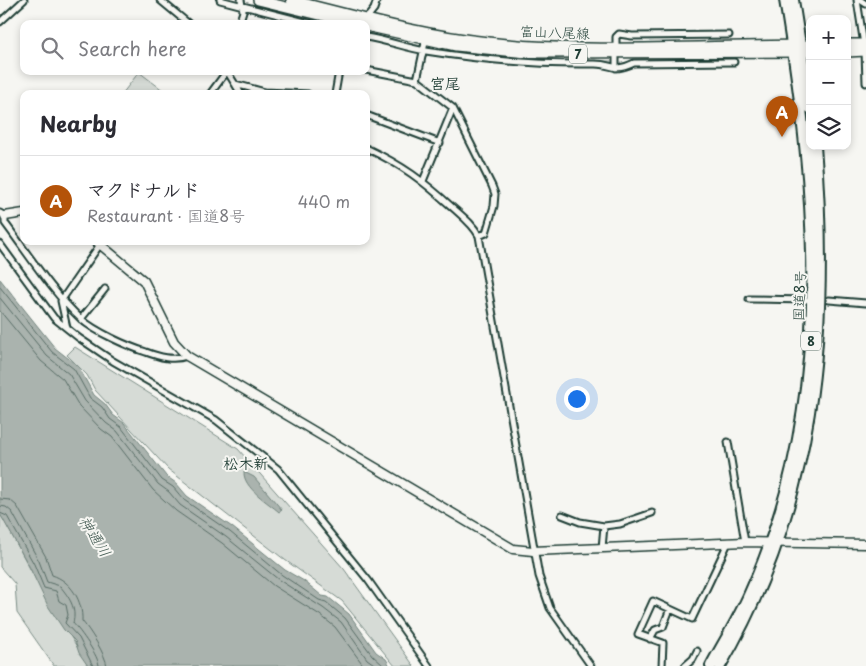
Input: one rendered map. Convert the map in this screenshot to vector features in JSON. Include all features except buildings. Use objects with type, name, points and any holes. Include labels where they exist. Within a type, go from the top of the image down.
[{"type":"highway","name":"国道8号","points":[[711,666],[750,592],[773,543],[793,462],[810,353],[814,258],[804,122],[801,48],[785,0]]},
{"type":"highway","name":"国道8号","points":[[793,0],[810,105]]},
{"type":"highway","name":"国道8号","points":[[720,666],[745,620],[773,543],[800,464],[810,418],[818,352],[821,257],[815,150]]},
{"type":"main road","points":[[258,0],[340,20]]},
{"type":"main road","name":"富山八尾線","points":[[292,0],[355,20]]},
{"type":"main road","name":"富山八尾線","points":[[370,24],[489,51],[563,54],[617,50],[801,48]]},
{"type":"main road","points":[[851,45],[865,48]]},
{"type":"main road","points":[[851,51],[865,48]]},
{"type":"street","points":[[0,22],[24,0]]},
{"type":"street","points":[[160,0],[184,20]]},
{"type":"street","points":[[220,0],[296,20]]},
{"type":"street","points":[[240,20],[241,0]]},
{"type":"street","points":[[367,20],[377,0]]},
{"type":"street","points":[[858,0],[866,4]]},
{"type":"street","points":[[858,0],[865,48],[866,83]]},
{"type":"street","points":[[616,68],[618,34],[632,36],[729,35]]},
{"type":"street","points":[[417,80],[426,36]]},
{"type":"street","points":[[370,38],[423,50],[483,60],[564,65],[602,64],[612,69],[623,68],[634,63],[734,62]]},
{"type":"street","points":[[370,71],[417,80],[453,108],[495,194],[486,233],[479,236]]},
{"type":"street","points":[[213,90],[224,75]]},
{"type":"street","points":[[229,75],[239,90]]},
{"type":"street","points":[[336,90],[338,75]]},
{"type":"street","points":[[235,84],[258,90]]},
{"type":"street","points":[[423,181],[453,108]]},
{"type":"street","points":[[370,117],[440,143]]},
{"type":"street","points":[[370,150],[401,165],[423,181],[471,225],[479,236],[533,551],[550,608],[591,666]]},
{"type":"street","points":[[20,213],[2,214],[5,223],[20,242]]},
{"type":"street","points":[[0,244],[54,318],[113,361],[216,420],[278,469],[368,580],[429,666]]},
{"type":"street","points":[[22,245],[81,319],[135,348],[163,357],[178,359],[187,356]]},
{"type":"street","points":[[68,329],[61,301],[97,245]]},
{"type":"street","points":[[102,245],[144,281],[174,342],[179,350],[187,356],[513,549],[533,551],[745,542],[866,544]]},
{"type":"street","points":[[81,319],[105,289]]},
{"type":"street","points":[[749,299],[806,300]]},
{"type":"street","points":[[829,300],[866,303]]},
{"type":"street","points":[[728,442],[745,542]]},
{"type":"street","points":[[562,514],[580,522],[604,526],[620,524],[652,513]]},
{"type":"street","points":[[602,548],[604,526]]},
{"type":"street","points":[[662,666],[663,643],[638,634],[653,601],[692,619],[728,543]]},
{"type":"street","points":[[650,639],[655,630],[663,627],[670,609]]},
{"type":"street","points":[[685,666],[693,659],[697,651]]},
{"type":"shaded area","points":[[137,75],[143,75],[163,90],[125,90]]},
{"type":"shaded area","points":[[75,347],[238,449],[344,569],[414,666],[395,666],[342,601],[285,560],[168,469],[95,390],[87,375],[67,355]]},
{"type":"shaded area","points":[[0,513],[42,591],[89,666],[54,666],[17,613],[15,584],[0,567]]},
{"type":"water","name":"神通川","points":[[0,279],[55,348],[78,366],[94,395],[105,404],[113,415],[124,423],[166,476],[176,483],[187,496],[232,527],[285,570],[304,581],[322,596],[328,597],[349,614],[376,652],[386,659],[390,666],[88,666],[79,653],[75,641],[64,630],[48,606],[29,566],[0,514]]},
{"type":"water","points":[[244,472],[254,477],[282,510],[279,512],[252,489],[245,478]]},
{"type":"waterway","points":[[232,0],[237,1]]},
{"type":"waterway","points":[[244,3],[312,20]]},
{"type":"waterway","points":[[372,34],[421,46]]},
{"type":"waterway","points":[[425,47],[470,55]]},
{"type":"waterway","points":[[502,58],[555,61]]},
{"type":"waterway","points":[[559,61],[611,61]]},
{"type":"waterway","points":[[3,213],[20,210]]},
{"type":"waterway","points":[[117,254],[139,270],[147,279],[176,336]]},
{"type":"waterway","points":[[728,547],[745,546]]},
{"type":"waterway","points":[[671,549],[724,547]]},
{"type":"place","name":"マクドナルド","points":[[782,137]]},
{"type":"district","name":"宮尾","points":[[445,82]]},
{"type":"district","name":"松木新","points":[[246,462]]}]
